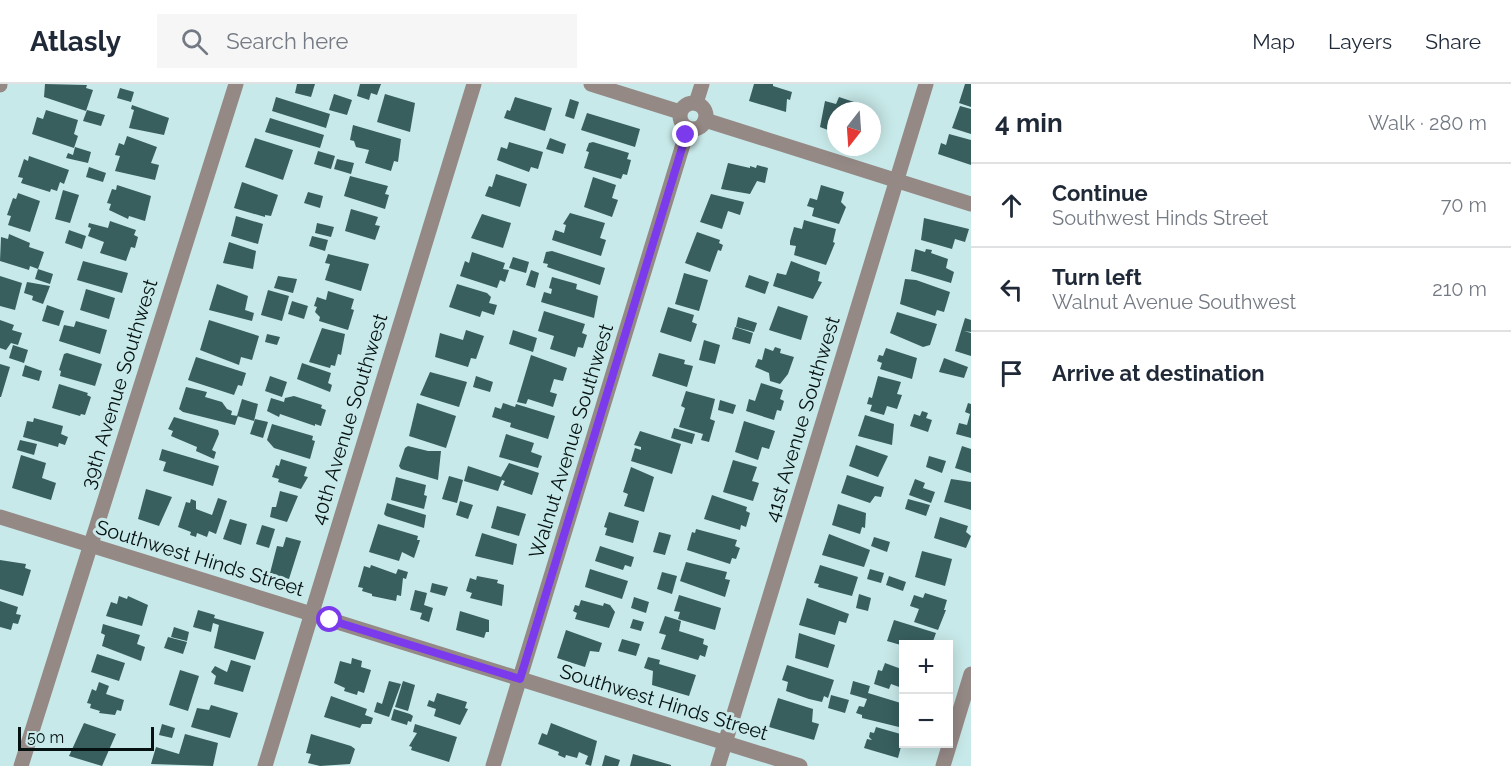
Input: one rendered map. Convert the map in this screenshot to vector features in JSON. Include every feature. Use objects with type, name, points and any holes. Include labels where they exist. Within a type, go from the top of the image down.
[{"type":"street","name":"39th Avenue Southwest","points":[[21,766],[236,84]]},
{"type":"street","name":"40th Avenue Southwest","points":[[265,766],[474,84]]},
{"type":"street","points":[[591,84],[680,112]]},
{"type":"street","points":[[696,103],[702,84]]},
{"type":"street","name":"41st Avenue Southwest","points":[[718,766],[926,84]]},
{"type":"street","points":[[696,103],[705,111],[705,120],[697,128],[688,128],[682,123],[680,112],[687,104],[696,103]]},
{"type":"street","points":[[705,120],[971,204]]},
{"type":"street","name":"Walnut Avenue Southwest","points":[[493,766],[688,128]]},
{"type":"street","name":"Southwest Hinds Street","points":[[0,517],[800,766]]},
{"type":"street","points":[[943,766],[971,674]]},
{"type":"building","points":[[45,84],[87,85],[86,88],[93,90],[86,111],[44,97]]},
{"type":"building","points":[[297,84],[315,84],[311,97],[295,93]]},
{"type":"building","points":[[360,84],[381,84],[377,95],[371,93],[369,100],[357,96]]},
{"type":"building","points":[[754,84],[773,84],[773,86],[792,92],[790,100],[787,99],[786,112],[749,101]]},
{"type":"building","points":[[965,84],[971,84],[971,107],[959,103]]},
{"type":"building","points":[[120,88],[134,92],[131,102],[117,98]]},
{"type":"building","points":[[334,94],[352,100],[347,115],[329,110]]},
{"type":"building","points":[[385,94],[415,103],[410,132],[377,122]]},
{"type":"building","points":[[276,97],[330,114],[326,128],[272,111]]},
{"type":"building","points":[[515,97],[552,108],[545,131],[504,118],[507,110],[510,111]]},
{"type":"building","points":[[839,97],[854,102],[837,102]]},
{"type":"building","points":[[570,99],[579,102],[574,119],[565,116]]},
{"type":"building","points":[[825,101],[829,102],[827,130],[820,127]]},
{"type":"building","points":[[132,105],[169,118],[164,135],[129,128],[134,110],[131,109]]},
{"type":"building","points":[[960,106],[971,109],[971,134],[952,128]]},
{"type":"building","points":[[46,110],[78,120],[74,134],[78,136],[74,148],[32,134],[37,117],[43,119]]},
{"type":"building","points":[[87,110],[105,115],[101,126],[83,121]]},
{"type":"building","points":[[587,113],[640,129],[635,147],[581,130]]},
{"type":"building","points":[[270,118],[324,135],[320,148],[265,132]]},
{"type":"building","points":[[353,125],[401,139],[398,162],[394,161],[391,171],[365,163],[369,150],[356,147],[354,141],[350,140]]},
{"type":"building","points":[[949,134],[971,140],[971,165],[938,154],[941,143],[946,145]]},
{"type":"building","points":[[127,136],[157,147],[151,163],[159,165],[155,180],[115,171],[120,156],[115,155],[119,143],[124,145]]},
{"type":"building","points":[[255,138],[293,150],[283,180],[245,167]]},
{"type":"building","points":[[550,138],[566,144],[563,154],[546,149]]},
{"type":"building","points":[[509,142],[543,152],[538,169],[531,167],[529,172],[497,160],[501,147],[507,149]]},
{"type":"building","points":[[593,142],[629,153],[627,159],[631,160],[627,175],[623,174],[621,179],[584,168],[589,152],[586,151],[589,143]]},
{"type":"building","points":[[75,147],[91,152],[88,163],[66,158],[68,153],[73,155]]},
{"type":"building","points":[[318,151],[335,156],[331,169],[314,164]]},
{"type":"building","points":[[29,156],[69,170],[64,184],[60,182],[57,191],[51,189],[50,192],[21,183],[23,178],[18,177],[24,159],[28,161]]},
{"type":"building","points":[[337,159],[354,163],[351,174],[334,169]]},
{"type":"building","points":[[728,163],[750,168],[750,166],[756,168],[757,165],[768,168],[765,183],[757,181],[750,194],[721,189]]},
{"type":"building","points":[[89,167],[106,173],[103,182],[86,177]]},
{"type":"building","points":[[496,174],[527,184],[520,207],[485,196],[489,186],[492,187]]},
{"type":"building","points":[[350,176],[388,186],[385,194],[389,195],[385,209],[344,196]]},
{"type":"building","points":[[593,177],[616,185],[612,198],[618,200],[612,217],[584,207]]},
{"type":"building","points":[[242,182],[278,195],[271,216],[265,215],[265,217],[234,208]]},
{"type":"building","points":[[117,185],[151,196],[145,221],[129,216],[128,219],[109,210],[111,204],[107,203],[112,189],[116,190]]},
{"type":"building","points":[[821,185],[844,192],[841,202],[846,207],[839,224],[812,216],[814,208],[807,206],[810,198],[817,200]]},
{"type":"building","points":[[63,190],[79,195],[70,223],[55,219]]},
{"type":"building","points":[[308,192],[323,196],[320,208],[304,203]]},
{"type":"building","points":[[18,193],[40,201],[30,232],[8,225],[11,216],[7,215],[13,198],[16,199]]},
{"type":"building","points":[[711,194],[744,202],[740,215],[728,211],[722,229],[700,222]]},
{"type":"building","points":[[351,209],[378,217],[375,225],[380,226],[375,240],[345,231]]},
{"type":"building","points":[[570,213],[605,223],[600,238],[606,240],[601,256],[552,240],[555,230],[564,233],[566,225],[563,224]]},
{"type":"building","points":[[482,214],[511,223],[503,248],[471,238]]},
{"type":"building","points":[[236,216],[263,224],[258,244],[231,236]]},
{"type":"building","points":[[924,218],[969,229],[965,242],[955,239],[952,249],[921,240]]},
{"type":"building","points":[[804,220],[836,229],[833,242],[835,243],[826,265],[794,255],[796,246],[790,245],[790,241],[794,227],[802,229]]},
{"type":"building","points":[[110,221],[136,230],[134,235],[138,237],[135,248],[131,247],[126,261],[100,253],[104,242],[88,236],[91,228],[88,227],[89,223],[108,228]]},
{"type":"building","points":[[317,223],[334,227],[331,237],[315,233]]},
{"type":"building","points":[[69,230],[86,236],[82,249],[65,243]]},
{"type":"building","points":[[697,232],[720,240],[719,243],[723,245],[721,251],[718,250],[710,272],[685,263]]},
{"type":"building","points":[[9,234],[30,243],[29,247],[44,252],[38,269],[30,266],[29,270],[0,261],[1,237],[8,239]]},
{"type":"building","points":[[312,236],[328,240],[325,251],[309,246]]},
{"type":"building","points":[[229,242],[256,251],[253,269],[223,263]]},
{"type":"building","points":[[915,249],[925,252],[926,249],[932,250],[931,253],[948,259],[946,268],[954,272],[951,283],[911,271]]},
{"type":"building","points":[[552,251],[605,268],[600,285],[547,267],[548,264],[543,263],[546,252]]},
{"type":"building","points":[[472,252],[505,263],[503,269],[509,270],[505,282],[500,280],[497,288],[460,276],[465,261],[469,263]]},
{"type":"building","points":[[328,254],[369,264],[361,291],[325,280],[330,264],[325,263]]},
{"type":"building","points":[[513,257],[529,262],[526,273],[509,268]]},
{"type":"building","points":[[83,261],[128,273],[122,293],[77,280]]},
{"type":"building","points":[[791,261],[820,272],[818,281],[822,282],[813,299],[773,286],[777,273],[786,275]]},
{"type":"building","points":[[38,269],[53,274],[50,284],[35,279]]},
{"type":"building","points":[[531,270],[539,273],[535,288],[526,285]]},
{"type":"building","points":[[684,273],[708,280],[699,311],[675,304]]},
{"type":"building","points":[[749,275],[769,282],[765,294],[745,287]]},
{"type":"building","points":[[0,276],[22,283],[15,310],[0,306]]},
{"type":"building","points":[[278,276],[297,279],[293,293],[274,288]]},
{"type":"building","points":[[552,277],[577,284],[576,289],[598,296],[594,318],[541,302],[544,292],[551,294],[552,289],[549,288]]},
{"type":"building","points":[[905,279],[916,280],[950,292],[944,312],[937,310],[935,316],[900,304]]},
{"type":"building","points":[[27,282],[50,286],[43,304],[32,300],[33,296],[24,293]]},
{"type":"building","points":[[217,284],[248,296],[245,310],[254,313],[252,321],[209,310]]},
{"type":"building","points":[[457,284],[487,293],[491,297],[489,303],[497,305],[494,315],[482,311],[480,317],[449,307]]},
{"type":"building","points":[[86,289],[115,298],[109,319],[80,310]]},
{"type":"building","points":[[268,290],[289,296],[282,321],[261,315]]},
{"type":"building","points":[[328,291],[354,299],[351,309],[354,310],[348,330],[319,321],[320,317],[315,312],[317,307],[314,306],[317,297],[326,300]]},
{"type":"building","points":[[292,301],[308,306],[304,319],[288,314]]},
{"type":"building","points":[[47,305],[64,311],[59,326],[42,321]]},
{"type":"building","points":[[778,306],[808,316],[801,340],[769,330]]},
{"type":"building","points":[[668,307],[694,315],[692,322],[697,324],[691,342],[660,332]]},
{"type":"building","points":[[544,311],[585,324],[582,333],[587,335],[583,348],[578,347],[575,357],[550,349],[554,336],[538,331]]},
{"type":"building","points":[[897,312],[937,324],[930,345],[923,347],[890,333]]},
{"type":"building","points":[[738,317],[757,323],[754,332],[736,327]]},
{"type":"building","points":[[965,318],[971,320],[971,332],[964,331],[971,333],[971,356],[955,351]]},
{"type":"building","points":[[0,320],[14,325],[12,330],[22,333],[18,345],[11,343],[6,350],[0,348]]},
{"type":"building","points":[[209,320],[259,336],[252,360],[241,357],[239,365],[200,350]]},
{"type":"building","points":[[76,321],[107,330],[100,354],[59,341],[64,325],[74,327]]},
{"type":"building","points":[[735,327],[753,333],[750,344],[732,339]]},
{"type":"building","points":[[322,328],[345,334],[341,355],[338,354],[335,366],[331,365],[330,368],[309,362]]},
{"type":"building","points":[[466,330],[484,336],[476,359],[471,358],[468,367],[435,357],[440,333],[463,340]]},
{"type":"building","points":[[513,330],[537,338],[533,352],[509,344]]},
{"type":"building","points":[[267,334],[280,337],[277,345],[265,342]]},
{"type":"building","points":[[704,340],[720,345],[715,364],[699,360]]},
{"type":"building","points":[[13,345],[28,350],[24,363],[9,358]]},
{"type":"building","points":[[775,347],[781,349],[780,353],[794,357],[788,374],[780,384],[770,381],[769,373],[755,367],[758,359],[762,360],[765,348],[773,351]]},
{"type":"building","points":[[886,348],[917,358],[912,379],[880,369],[882,363],[877,361],[879,355],[883,356]]},
{"type":"building","points":[[659,353],[685,360],[684,364],[693,366],[687,387],[652,376]]},
{"type":"building","points":[[64,354],[102,364],[95,386],[60,376],[61,371],[59,370]]},
{"type":"building","points":[[531,355],[567,368],[563,381],[554,379],[550,392],[557,394],[553,407],[528,399],[526,404],[517,402]]},
{"type":"building","points":[[196,357],[246,373],[242,386],[238,385],[234,395],[188,380]]},
{"type":"building","points":[[944,358],[968,367],[964,378],[939,372]]},
{"type":"building","points":[[302,363],[331,373],[328,383],[332,385],[330,392],[297,379]]},
{"type":"building","points":[[0,364],[10,367],[1,397],[0,397]]},
{"type":"building","points":[[25,365],[42,371],[39,381],[22,376]]},
{"type":"building","points":[[430,372],[467,382],[459,407],[420,395]]},
{"type":"building","points":[[270,376],[287,382],[282,397],[265,391]]},
{"type":"building","points":[[476,376],[493,382],[490,392],[473,387]]},
{"type":"building","points":[[878,376],[901,382],[897,394],[902,395],[897,409],[887,406],[884,415],[870,411],[872,405],[867,404],[869,397],[872,398]]},
{"type":"building","points":[[761,383],[783,390],[780,399],[784,401],[781,411],[777,410],[774,420],[746,411],[749,399],[755,401]]},
{"type":"building","points":[[59,384],[88,393],[87,395],[91,397],[85,415],[80,416],[52,408]]},
{"type":"building","points":[[186,387],[207,392],[205,397],[222,402],[227,409],[232,411],[231,415],[238,416],[235,425],[179,409]]},
{"type":"building","points":[[686,391],[715,399],[710,419],[715,421],[709,442],[701,440],[703,434],[679,427],[685,408],[681,406]]},
{"type":"building","points":[[294,396],[322,405],[321,408],[326,410],[321,426],[280,414],[279,417],[267,411],[271,398],[284,402],[285,398]]},
{"type":"building","points":[[242,399],[258,404],[254,421],[237,416]]},
{"type":"building","points":[[720,400],[736,405],[733,414],[718,410]]},
{"type":"building","points":[[417,403],[456,416],[446,448],[409,436]]},
{"type":"building","points":[[503,403],[515,407],[516,404],[555,416],[548,439],[510,427],[511,423],[492,417],[495,407],[501,409]]},
{"type":"building","points":[[968,403],[971,404],[971,438],[956,434],[959,423],[967,425],[970,414],[965,412]]},
{"type":"building","points":[[922,411],[928,413],[926,418],[932,420],[928,432],[910,426],[914,414],[920,416]]},
{"type":"building","points":[[865,415],[894,424],[892,445],[858,436]]},
{"type":"building","points":[[174,417],[218,430],[219,434],[212,450],[216,452],[214,459],[196,451],[197,447],[171,436],[173,431],[168,429]]},
{"type":"building","points":[[34,418],[63,426],[61,434],[68,437],[65,445],[59,443],[58,447],[23,437],[27,421],[33,422]]},
{"type":"building","points":[[255,419],[268,422],[263,438],[250,434]]},
{"type":"building","points":[[744,421],[775,431],[769,449],[762,447],[758,460],[735,452]]},
{"type":"building","points":[[272,424],[313,436],[312,440],[315,441],[310,459],[274,448],[267,440]]},
{"type":"building","points":[[674,428],[695,434],[692,444],[671,438]]},
{"type":"building","points":[[640,431],[681,444],[672,474],[631,461],[635,448],[641,450],[641,447],[634,445]]},
{"type":"building","points":[[506,434],[534,443],[531,452],[542,456],[538,468],[499,457]]},
{"type":"building","points":[[20,440],[37,444],[34,455],[17,450]]},
{"type":"building","points":[[856,445],[888,456],[878,477],[849,466]]},
{"type":"building","points":[[408,446],[428,451],[441,451],[438,480],[401,469],[399,466],[405,448]]},
{"type":"building","points":[[962,446],[971,449],[971,473],[955,468]]},
{"type":"building","points":[[162,449],[219,466],[213,486],[163,471],[166,462],[159,460]]},
{"type":"building","points":[[21,455],[46,463],[42,478],[56,483],[51,500],[12,488]]},
{"type":"building","points":[[929,456],[946,461],[942,473],[926,467]]},
{"type":"building","points":[[281,459],[307,467],[304,476],[308,477],[301,489],[278,482],[279,479],[272,477]]},
{"type":"building","points":[[733,460],[757,467],[752,481],[759,483],[753,501],[723,492]]},
{"type":"building","points":[[509,463],[539,473],[532,495],[503,485],[505,481],[502,480],[498,491],[464,481],[468,466],[501,477]]},
{"type":"building","points":[[631,467],[654,477],[644,512],[624,506],[628,494],[623,492]]},
{"type":"building","points":[[847,475],[884,487],[881,497],[875,496],[870,503],[841,493]]},
{"type":"building","points":[[449,476],[463,480],[457,503],[442,499]]},
{"type":"building","points":[[396,477],[426,485],[424,495],[427,496],[424,509],[391,500]]},
{"type":"building","points":[[915,479],[925,483],[923,488],[935,492],[931,503],[909,495]]},
{"type":"building","points":[[951,479],[971,482],[971,510],[944,502]]},
{"type":"building","points":[[146,489],[172,497],[159,526],[138,519]]},
{"type":"building","points":[[280,491],[298,496],[287,522],[270,517],[272,507],[276,507]]},
{"type":"building","points":[[712,495],[747,507],[746,511],[750,513],[746,527],[741,525],[740,530],[704,519]]},
{"type":"building","points":[[218,498],[227,501],[216,534],[209,531],[207,537],[197,533],[196,537],[190,535],[191,532],[178,527],[186,502],[190,503],[191,499],[196,501],[196,509],[212,515]]},
{"type":"building","points":[[908,499],[930,505],[926,516],[905,509]]},
{"type":"building","points":[[460,501],[473,505],[468,519],[456,515]]},
{"type":"building","points":[[387,503],[426,515],[424,528],[386,516],[384,514]]},
{"type":"building","points":[[838,504],[866,513],[865,528],[862,527],[860,534],[832,525]]},
{"type":"building","points":[[497,506],[526,514],[519,536],[491,528]]},
{"type":"building","points":[[609,512],[639,521],[633,543],[605,535],[607,528],[604,527]]},
{"type":"building","points":[[940,517],[968,526],[966,532],[971,536],[966,548],[934,538]]},
{"type":"building","points":[[230,519],[247,524],[241,545],[223,539]]},
{"type":"building","points":[[378,524],[418,536],[417,540],[420,540],[414,558],[402,552],[399,561],[369,552]]},
{"type":"building","points":[[262,525],[275,529],[269,548],[256,544]]},
{"type":"building","points":[[696,529],[737,540],[735,546],[740,548],[736,559],[732,558],[730,564],[687,550],[692,532],[695,533]]},
{"type":"building","points":[[659,532],[671,535],[665,555],[653,552]]},
{"type":"building","points":[[482,533],[517,544],[513,565],[475,556]]},
{"type":"building","points":[[829,534],[870,550],[864,567],[822,555]]},
{"type":"building","points":[[286,537],[301,541],[289,579],[270,573],[277,546],[283,547]]},
{"type":"building","points":[[874,537],[890,542],[887,552],[871,546]]},
{"type":"building","points":[[600,546],[634,557],[631,567],[625,565],[623,570],[595,561]]},
{"type":"building","points":[[922,551],[952,559],[945,586],[915,577]]},
{"type":"building","points":[[0,560],[26,564],[25,568],[31,570],[23,596],[0,589]]},
{"type":"building","points":[[686,562],[727,572],[725,579],[730,580],[725,597],[680,581]]},
{"type":"building","points":[[371,565],[396,574],[398,569],[408,572],[406,579],[403,578],[401,596],[397,595],[396,601],[372,596],[362,591],[363,588],[358,587],[364,566],[370,568]]},
{"type":"building","points":[[820,565],[858,577],[852,596],[818,587],[819,584],[814,583]]},
{"type":"building","points":[[590,569],[628,581],[622,599],[585,587]]},
{"type":"building","points":[[870,569],[884,573],[881,583],[867,579]]},
{"type":"building","points":[[662,572],[677,576],[672,594],[657,589]]},
{"type":"building","points":[[477,576],[498,580],[497,583],[504,585],[502,606],[470,598],[472,593],[466,591],[470,578],[476,580]]},
{"type":"building","points":[[889,576],[906,582],[903,591],[886,585]]},
{"type":"building","points":[[432,583],[448,587],[445,596],[430,592]]},
{"type":"building","points":[[415,590],[427,593],[424,605],[433,608],[429,622],[420,619],[422,613],[410,610]]},
{"type":"building","points":[[925,593],[947,600],[944,610],[946,610],[938,630],[914,622],[919,609],[910,606],[914,595],[923,598]]},
{"type":"building","points":[[859,594],[871,598],[868,611],[856,608]]},
{"type":"building","points":[[679,595],[721,608],[715,630],[678,619],[680,612],[674,611]]},
{"type":"building","points":[[119,596],[127,599],[128,596],[148,605],[142,626],[106,616],[111,602],[117,604]]},
{"type":"building","points":[[634,597],[649,602],[646,613],[631,608]]},
{"type":"building","points":[[807,598],[849,614],[846,623],[839,621],[835,635],[799,625]]},
{"type":"building","points":[[581,600],[603,606],[604,603],[610,605],[615,612],[609,628],[575,619],[577,613],[573,611],[575,605],[579,606]]},
{"type":"building","points":[[0,601],[18,607],[16,614],[21,615],[18,624],[13,623],[11,630],[0,627]]},
{"type":"building","points":[[198,610],[215,615],[214,618],[264,632],[255,660],[214,648],[219,625],[213,623],[211,632],[193,627]]},
{"type":"building","points":[[460,611],[489,620],[489,632],[486,632],[484,638],[456,630]]},
{"type":"building","points":[[665,616],[681,621],[679,631],[704,639],[703,644],[708,646],[705,657],[700,655],[698,660],[661,649],[666,635],[659,633]]},
{"type":"building","points":[[633,619],[644,622],[641,631],[630,628]]},
{"type":"building","points":[[894,620],[936,633],[933,640],[899,640],[899,645],[887,641]]},
{"type":"building","points":[[103,624],[140,635],[137,644],[145,647],[141,661],[102,646],[105,635],[101,633]]},
{"type":"building","points":[[174,627],[189,632],[187,641],[171,637]]},
{"type":"building","points":[[566,630],[602,643],[599,652],[590,651],[585,667],[557,658]]},
{"type":"building","points":[[799,633],[835,645],[828,668],[795,658]]},
{"type":"building","points":[[168,637],[187,642],[183,654],[164,648]]},
{"type":"building","points":[[622,639],[640,644],[636,656],[618,651]]},
{"type":"building","points":[[97,654],[125,663],[119,681],[91,672]]},
{"type":"building","points":[[648,657],[660,660],[659,664],[696,675],[689,696],[652,685],[653,671],[644,668]]},
{"type":"building","points":[[352,658],[362,661],[361,667],[371,670],[364,693],[358,691],[357,695],[344,691],[345,688],[334,683],[340,661],[351,664]]},
{"type":"building","points":[[231,660],[251,666],[243,692],[214,684],[216,676],[211,672],[215,666],[227,672]]},
{"type":"building","points":[[885,663],[899,668],[899,687],[891,684],[889,689],[874,684],[878,670],[882,671]]},
{"type":"building","points":[[787,665],[834,680],[828,698],[824,696],[822,702],[786,691],[788,682],[782,680]]},
{"type":"building","points":[[180,670],[199,676],[188,711],[169,705]]},
{"type":"building","points":[[389,681],[401,684],[389,717],[374,712],[377,702],[382,704]]},
{"type":"building","points":[[403,681],[415,685],[408,711],[395,707]]},
{"type":"building","points":[[853,681],[870,686],[868,693],[899,702],[899,727],[862,718],[862,715],[856,713],[859,706],[864,707],[867,699],[850,694]]},
{"type":"building","points":[[99,682],[109,686],[106,694],[124,700],[121,711],[117,710],[115,715],[99,713],[100,711],[90,708],[91,704],[87,703],[92,689],[96,691]]},
{"type":"building","points":[[437,693],[467,702],[465,708],[468,709],[460,725],[434,716],[436,709],[427,706],[429,700],[434,702]]},
{"type":"building","points":[[831,695],[849,700],[845,713],[828,708]]},
{"type":"building","points":[[331,696],[367,709],[365,715],[373,718],[371,724],[362,724],[360,728],[324,717]]},
{"type":"building","points":[[778,698],[813,709],[812,722],[819,724],[814,740],[769,727]]},
{"type":"building","points":[[211,705],[238,713],[230,738],[191,727],[197,708],[209,710]]},
{"type":"building","points":[[394,709],[413,716],[411,722],[408,721],[407,725],[391,720]]},
{"type":"building","points":[[84,723],[116,734],[102,766],[69,756]]},
{"type":"building","points":[[551,723],[597,741],[591,766],[585,764],[588,756],[579,752],[577,758],[566,755],[565,758],[558,755],[559,752],[538,744],[542,733],[547,735]]},
{"type":"building","points":[[162,724],[175,728],[172,738],[159,735]]},
{"type":"building","points":[[415,724],[457,737],[449,762],[411,750],[412,747],[409,746],[417,733],[413,732]]},
{"type":"building","points":[[876,727],[899,734],[901,748],[898,758],[864,748],[867,739],[872,740],[869,737],[870,732],[874,733]]},
{"type":"building","points":[[185,734],[218,743],[213,766],[151,764],[156,747],[179,754]]},
{"type":"building","points":[[311,734],[355,749],[350,764],[320,766],[308,763],[311,754],[306,753]]},
{"type":"building","points":[[633,754],[671,765],[671,766],[630,766]]},
{"type":"building","points":[[605,755],[620,760],[618,766],[602,766]]},
{"type":"route","points":[[330,620],[520,679],[686,135]]}]
